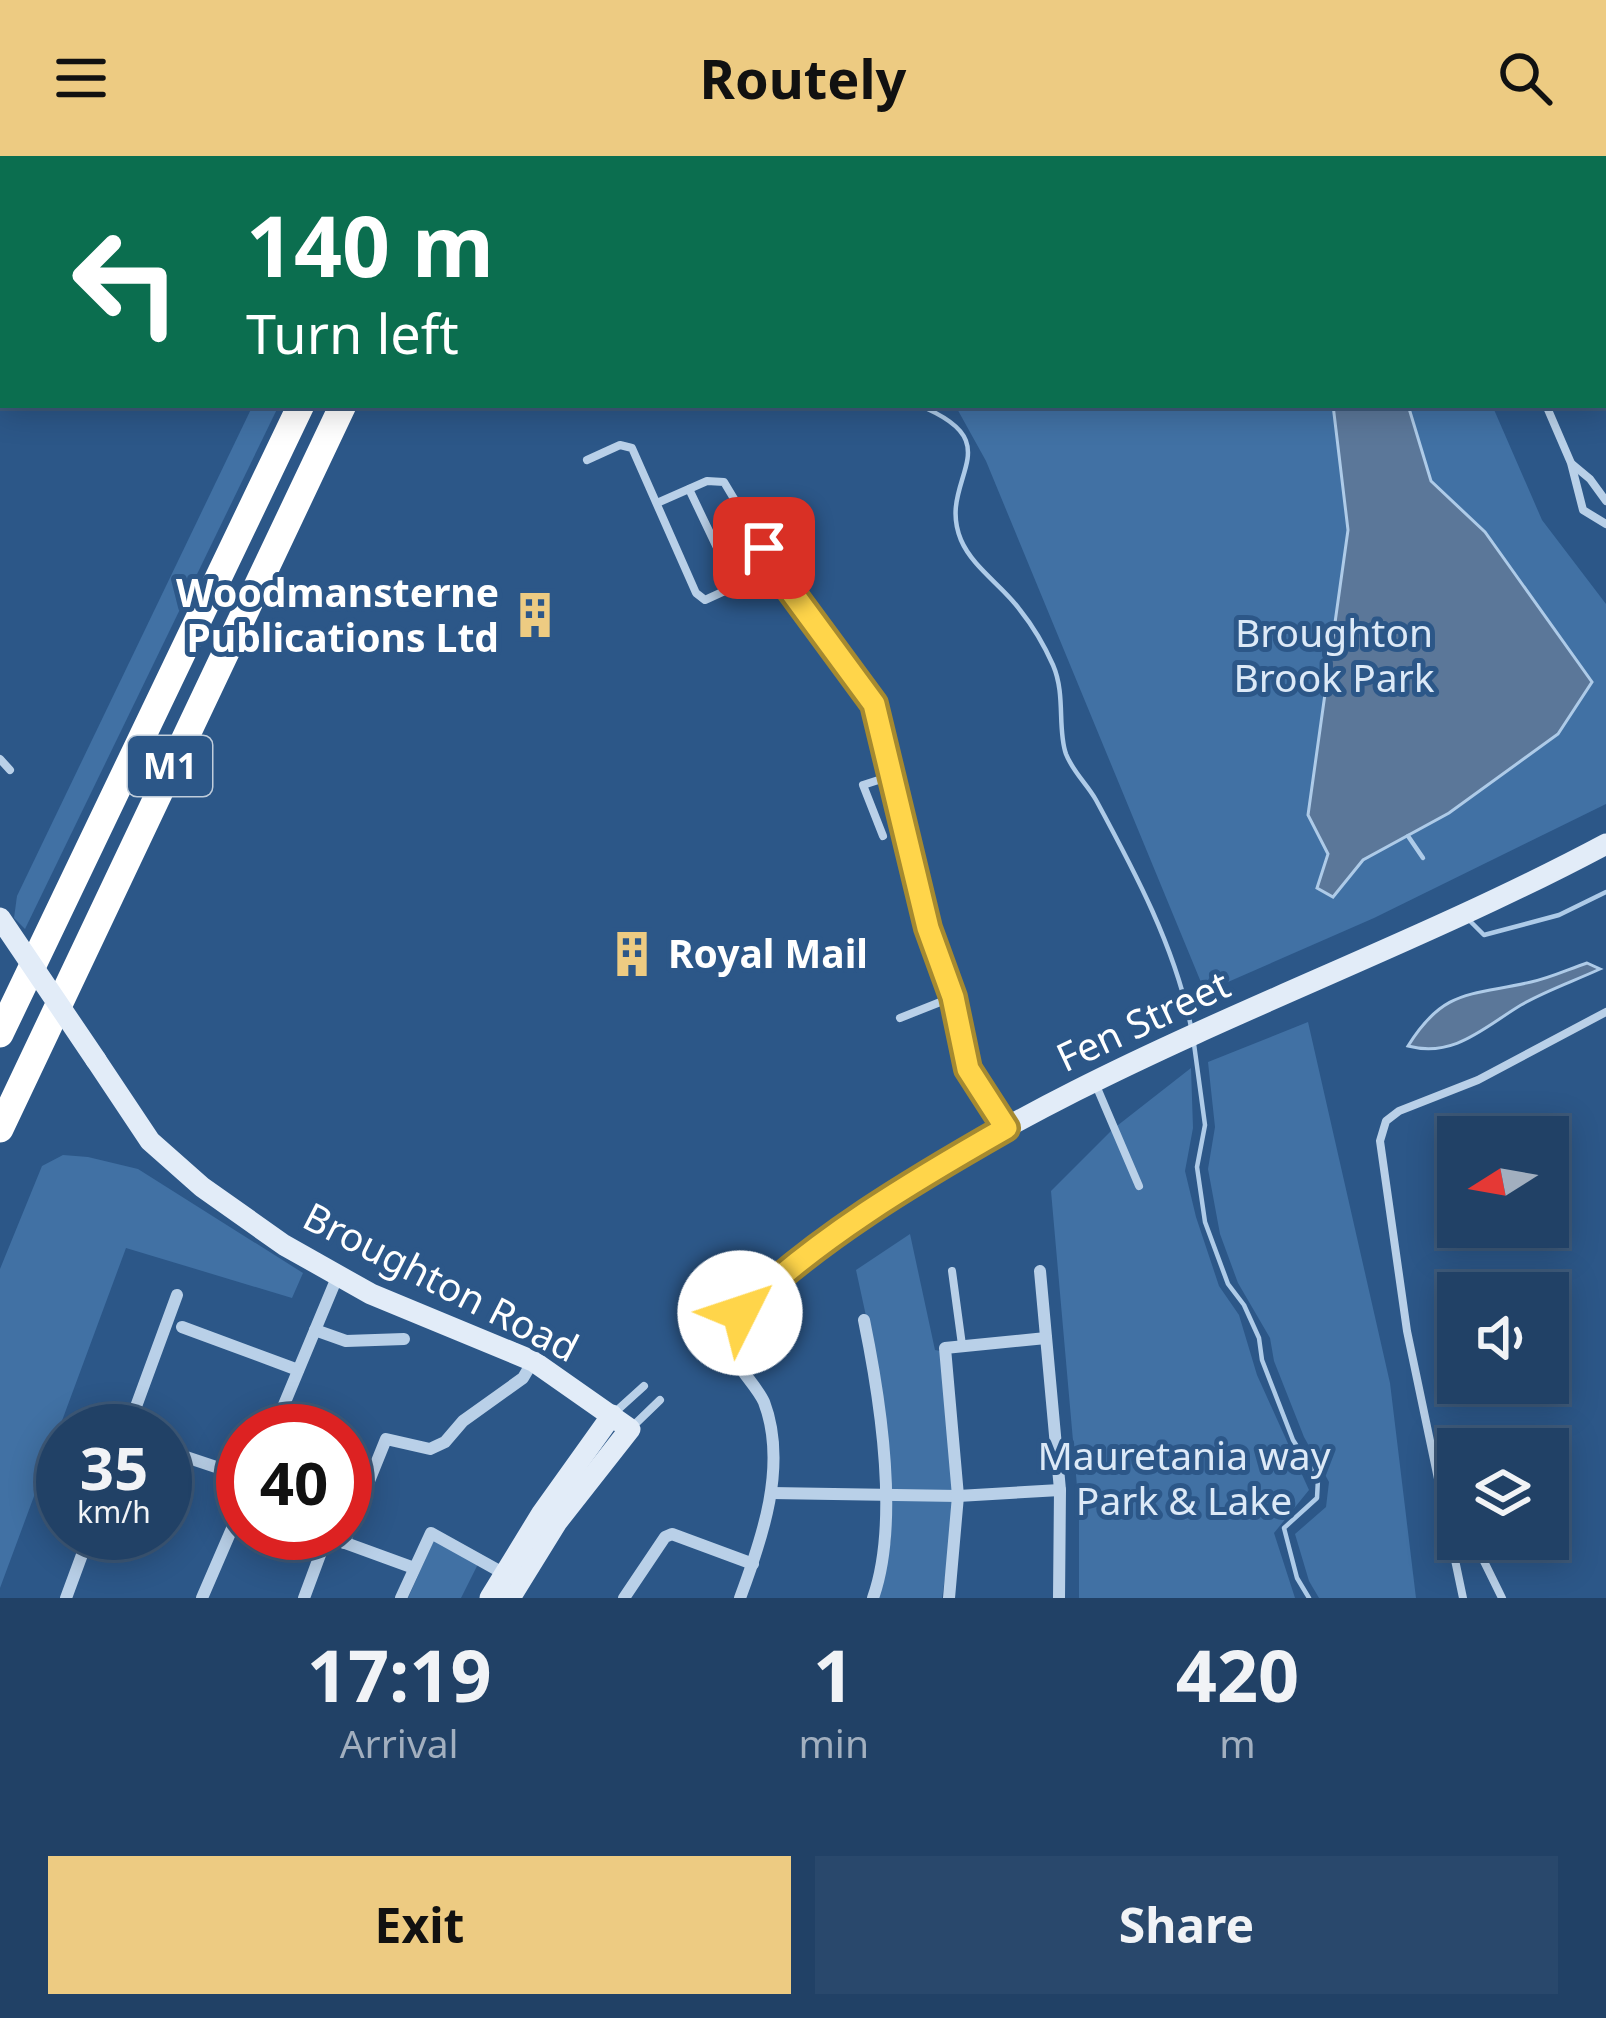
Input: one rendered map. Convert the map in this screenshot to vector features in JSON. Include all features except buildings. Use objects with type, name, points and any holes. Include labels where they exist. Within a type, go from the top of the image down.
[{"type":"highway","name":"M1","points":[[0,1034],[300,408]]},
{"type":"highway","name":"M1","points":[[0,1129],[342,408]]},
{"type":"street","name":"Fen Street","points":[[740,1313],[766,1287],[906,1185],[1006,1128],[1209,1029],[1465,915],[1606,844]]},
{"type":"street","name":"Broughton Road","points":[[0,918],[151,1141],[202,1187],[284,1245],[371,1294],[533,1361],[621,1422]]},
{"type":"street","points":[[1040,1271],[1060,1490],[1059,1598]]},
{"type":"street","points":[[284,1404],[338,1275]]},
{"type":"street","points":[[137,1404],[177,1295]]},
{"type":"street","points":[[864,1320],[874,1369],[887,1497],[873,1598]]},
{"type":"street","points":[[182,1327],[298,1370]]},
{"type":"street","points":[[315,1330],[346,1341],[404,1339]]},
{"type":"street","points":[[949,1598],[958,1496],[945,1348],[1046,1338]]},
{"type":"street","points":[[372,1473],[386,1438],[430,1449],[445,1442],[463,1421],[523,1378],[533,1361]]},
{"type":"street","points":[[740,1598],[771,1493],[771,1438],[763,1400],[742,1370]]},
{"type":"street","points":[[490,1598],[503,1573],[621,1422]]},
{"type":"street","points":[[510,1598],[621,1422]]},
{"type":"street","points":[[771,1493],[887,1497],[1060,1490]]},
{"type":"street","points":[[401,1598],[431,1533],[503,1573]]},
{"type":"street","points":[[624,1598],[664,1537],[672,1534],[753,1564]]},
{"type":"street","points":[[372,1553],[414,1568]]},
{"type":"street","points":[[66,1598],[80,1560]]},
{"type":"street","points":[[202,1598],[219,1560]]},
{"type":"street","points":[[304,1598],[315,1560]]},
{"type":"lane","points":[[1547,408],[1583,510],[1606,524]]},
{"type":"lane","points":[[587,460],[628,445],[700,599],[729,589],[732,579],[689,489]]},
{"type":"lane","points":[[1570,463],[1606,501]]},
{"type":"lane","points":[[657,503],[715,478],[728,486],[782,579],[874,704],[968,1069],[1006,1128]]},
{"type":"lane","points":[[0,758],[10,770]]},
{"type":"lane","points":[[883,836],[863,784],[891,776]]},
{"type":"lane","points":[[900,1018],[953,997]]},
{"type":"lane","points":[[1437,1474],[1404,1307],[1380,1141],[1386,1121],[1399,1111],[1478,1080],[1606,1012]]},
{"type":"lane","points":[[1095,1084],[1139,1186]]},
{"type":"lane","points":[[952,1271],[962,1346]]},
{"type":"lane","points":[[621,1422],[644,1386]]},
{"type":"lane","points":[[621,1422],[660,1400]]},
{"type":"lane","points":[[1455,1560],[1463,1598]]},
{"type":"lane","points":[[1483,1560],[1502,1598]]},
{"type":"green space","points":[[252,408],[278,408],[25,929],[14,918],[17,896]]},
{"type":"green space","name":"Broughton Brook Park","points":[[957,408],[1493,408],[1542,520],[1606,604],[1606,804],[1374,918],[1205,992],[986,461]]},
{"type":"green space","points":[[1308,1022],[1390,1383],[1416,1598],[1319,1598],[1309,1581],[1295,1534],[1326,1507],[1329,1482],[1304,1437],[1274,1361],[1270,1338],[1238,1283],[1220,1234],[1208,1169],[1215,1127],[1208,1062]]},
{"type":"green space","name":"Mauretania way Park & Lake","points":[[1191,1068],[1193,1128],[1185,1171],[1196,1217],[1219,1286],[1239,1315],[1257,1375],[1309,1490],[1274,1533],[1295,1598],[1079,1598],[1079,1509],[1051,1191],[1113,1129]]},
{"type":"green space","points":[[63,1155],[138,1169],[303,1273],[292,1298],[126,1248],[68,1404],[36,1404],[36,1491],[0,1588],[0,1269],[42,1166]]},
{"type":"green space","points":[[910,1234],[935,1350],[940,1351],[952,1470],[952,1529],[942,1598],[878,1598],[891,1540],[891,1514],[856,1270]]},
{"type":"green space","points":[[434,1540],[478,1564],[461,1598],[408,1598]]},
{"type":"shaded area","points":[[1333,408],[1409,408],[1431,481],[1485,532],[1592,682],[1558,734],[1449,813],[1363,860],[1333,897],[1317,888],[1328,854],[1308,815],[1348,530]]},
{"type":"shaded area","points":[[1587,963],[1600,969],[1530,1000],[1468,1039],[1440,1048],[1408,1046],[1447,1004]]},
{"type":"waterway","points":[[924,408],[947,419],[962,434],[968,449],[957,499],[961,540],[1025,616],[1050,658],[1057,676],[1066,754],[1096,800],[1152,910],[1191,1027]]},
{"type":"waterway","points":[[1408,836],[1423,858]]},
{"type":"waterway","points":[[1470,921],[1484,935],[1559,915],[1606,892]]},
{"type":"waterway","points":[[1194,1044],[1205,1125],[1197,1167],[1205,1222],[1228,1284],[1259,1338],[1262,1360],[1293,1440],[1318,1479],[1317,1498],[1284,1528],[1297,1578],[1309,1598]]},
{"type":"place","name":"Woodmansterne Publications Ltd","points":[[535,615]]},
{"type":"place","name":"Royal Mail","points":[[632,954]]},
{"type":"route","points":[[740,1313],[766,1287],[906,1185],[1006,1128],[968,1069],[874,704],[764,548]]}]
